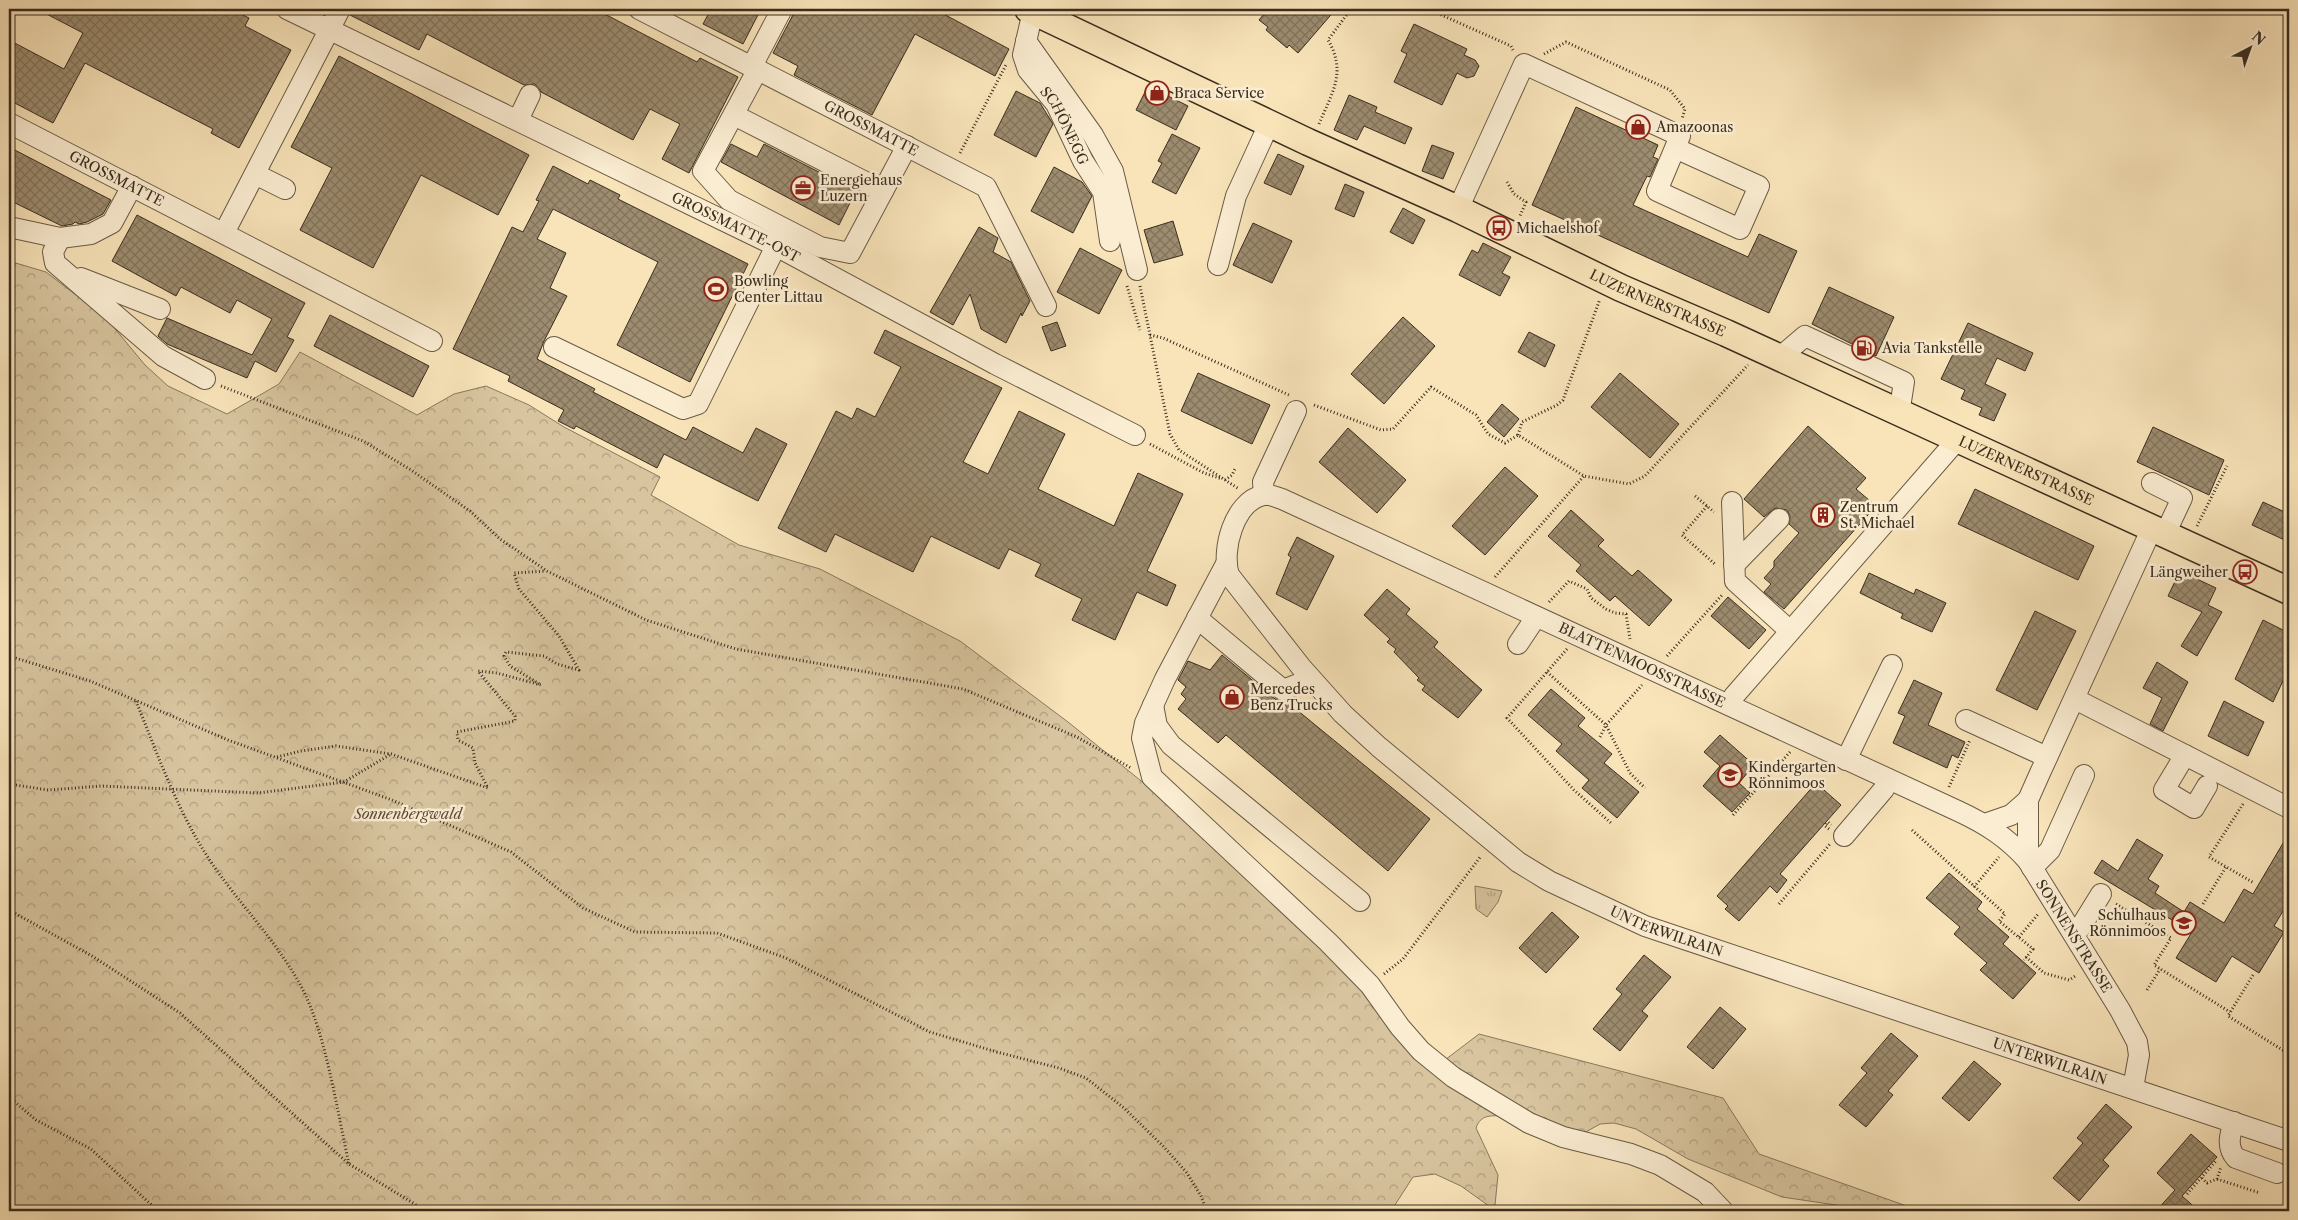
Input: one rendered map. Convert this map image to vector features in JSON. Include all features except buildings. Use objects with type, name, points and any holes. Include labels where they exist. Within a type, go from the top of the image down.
[{"type":"main road","name":"LUZERNERSTRASSE","points":[[1030,10],[1269,124],[1458,209],[1613,284],[2289,592]]},
{"type":"street","points":[[288,9],[329,31]]},
{"type":"street","points":[[224,233],[340,9]]},
{"type":"street","name":"GROSSMATTE","points":[[639,9],[986,187],[1046,306]]},
{"type":"street","points":[[782,9],[734,115],[703,172],[729,200],[820,247],[850,253],[907,146]]},
{"type":"street","points":[[1030,10],[1024,48],[1093,135],[1113,171],[1137,270]]},
{"type":"street","name":"GROSSMATTE-OST","points":[[329,31],[518,120],[776,246],[995,364],[1140,438]]},
{"type":"street","name":"SCHÖNEGG","points":[[1024,48],[1028,70],[1056,104],[1083,161],[1103,192],[1110,241]]},
{"type":"street","points":[[1458,209],[1524,64],[1680,136],[1657,191],[1740,229],[1759,186],[1675,148]]},
{"type":"street","points":[[518,120],[530,95]]},
{"type":"street","points":[[734,115],[883,191]]},
{"type":"street","name":"GROSSMATTE","points":[[9,123],[432,341]]},
{"type":"street","points":[[1218,265],[1236,196],[1269,124]]},
{"type":"street","points":[[255,174],[285,189]]},
{"type":"street","points":[[9,227],[60,238],[91,234],[112,223],[132,186]]},
{"type":"street","points":[[60,238],[53,252],[55,263],[163,356],[204,379]]},
{"type":"street","points":[[554,347],[682,408],[698,404],[776,246]]},
{"type":"street","points":[[65,271],[160,309]]},
{"type":"street","points":[[1300,404],[1259,497],[1241,513],[1226,550],[1226,564],[1145,723],[1142,738],[1152,775],[1314,928],[1370,985],[1400,1027],[1421,1051],[1453,1077],[1529,1123],[1563,1137],[1631,1154],[1660,1165],[1684,1177],[1705,1192],[1723,1211]]},
{"type":"street","points":[[1730,705],[1734,696],[1956,440]]},
{"type":"street","points":[[1985,824],[2011,815],[2028,800],[2075,699],[2158,531],[2182,498],[2152,483]]},
{"type":"street","name":"BLATTENMOOSSTRASSE","points":[[1259,497],[1282,499],[1485,593],[1540,612],[1730,705],[1985,824]]},
{"type":"street","points":[[1732,502],[1735,573],[1790,631]]},
{"type":"street","points":[[1735,573],[1779,519]]},
{"type":"street","name":"UNTERWILRAIN","points":[[1226,564],[1229,575],[1243,595],[1311,679],[1343,714],[1379,747],[1492,841],[1548,881],[1645,926],[2289,1141]]},
{"type":"street","points":[[1518,644],[1540,612]]},
{"type":"street","points":[[1197,618],[1283,690],[1311,679]]},
{"type":"street","points":[[1846,760],[1892,665]]},
{"type":"street","points":[[2075,699],[2289,808]]},
{"type":"street","points":[[1153,705],[1157,726],[1171,745],[1360,901]]},
{"type":"street","points":[[1972,723],[2047,758]]},
{"type":"street","points":[[2186,755],[2164,790],[2194,808],[2207,786]]},
{"type":"street","points":[[2030,864],[2050,850],[2084,775]]},
{"type":"street","points":[[1840,836],[1884,789],[1888,779]]},
{"type":"street","points":[[2028,800],[2030,864]]},
{"type":"street","name":"SONNENSTRASSE","points":[[1985,824],[2015,846],[2030,864],[2120,1010],[2137,1042],[2139,1055],[2133,1088]]},
{"type":"street","points":[[2073,933],[2080,928],[2101,894]]},
{"type":"street","points":[[2234,1122],[2229,1143],[2231,1153],[2236,1158],[2277,1172]]},
{"type":"path","points":[[1317,130],[1338,76],[1336,53],[1328,40],[1351,9]]},
{"type":"path","points":[[1428,9],[1511,46],[1524,64],[1566,42],[1670,90],[1685,109],[1681,121]]},
{"type":"path","points":[[952,169],[1008,61],[1024,48]]},
{"type":"path","points":[[1506,182],[1514,194],[1526,202],[1520,216]]},
{"type":"path","points":[[1137,270],[1170,434],[1179,450],[1225,480]]},
{"type":"path","points":[[1150,335],[1164,338],[1300,404],[1381,430],[1393,429],[1431,388],[1476,415],[1488,434],[1505,443],[1518,435],[1522,422],[1557,405],[1563,400],[1600,299]]},
{"type":"path","points":[[1518,435],[1584,476],[1630,484],[1645,476],[1747,367],[1750,360]]},
{"type":"path","points":[[204,379],[363,441],[411,470],[470,512],[500,539],[547,571],[646,620],[736,649],[963,689],[1077,737],[1138,773],[1152,775]]},
{"type":"path","points":[[1140,438],[1204,473],[1225,480],[1232,476],[1235,469]]},
{"type":"path","points":[[2194,532],[2227,466]]},
{"type":"path","points":[[1485,593],[1490,583],[1584,476]]},
{"type":"path","points":[[1662,663],[1735,573],[1720,569],[1682,535],[1707,506]]},
{"type":"path","points":[[276,758],[301,751],[336,746],[391,754],[488,788],[475,763],[473,748],[458,740],[456,732],[514,721],[515,716],[478,671],[497,672],[541,685],[510,666],[504,656],[506,652],[544,656],[557,664],[579,670],[559,636],[519,589],[514,573],[547,571]]},
{"type":"path","points":[[1540,612],[1569,581],[1587,589],[1596,603],[1615,613],[1626,614],[1630,646]]},
{"type":"path","points":[[1570,644],[1507,718],[1574,790],[1611,824]]},
{"type":"path","points":[[9,656],[90,681],[276,758],[392,800],[511,852],[583,908],[635,932],[717,933],[786,958],[930,1032],[1059,1068],[1086,1078],[1124,1108],[1164,1147],[1187,1173],[1207,1211]]},
{"type":"path","points":[[1547,672],[1606,725],[1630,773],[1644,788]]},
{"type":"path","points":[[1600,737],[1606,725],[1646,679]]},
{"type":"path","points":[[135,700],[171,789],[211,862],[280,949],[303,990],[320,1035],[349,1164]]},
{"type":"path","points":[[1945,794],[1972,723]]},
{"type":"path","points":[[1733,815],[1794,748]]},
{"type":"path","points":[[9,784],[48,790],[101,786],[258,793],[344,782],[391,754]]},
{"type":"path","points":[[2253,789],[2209,857],[2254,883]]},
{"type":"path","points":[[1912,830],[2005,914],[1999,920],[2033,949],[2025,958],[2044,974],[2069,980],[2083,972]]},
{"type":"path","points":[[1779,904],[1840,836]]},
{"type":"path","points":[[1370,985],[1402,959],[1492,841]]},
{"type":"path","points":[[1974,887],[2003,853]]},
{"type":"path","points":[[2203,904],[2226,867]]},
{"type":"path","points":[[2101,894],[2172,938],[2154,965],[2230,1012]]},
{"type":"path","points":[[2018,937],[2044,909]]},
{"type":"path","points":[[9,910],[92,956],[180,1013],[349,1164],[426,1211]]},
{"type":"path","points":[[2147,990],[2160,968]]},
{"type":"path","points":[[2252,975],[2228,1016],[2289,1054]]},
{"type":"path","points":[[9,1097],[36,1120],[91,1149],[158,1211]]},
{"type":"path","points":[[2217,1179],[2222,1162],[2218,1158]]},
{"type":"path","points":[[2187,1194],[2214,1163]]},
{"type":"path","points":[[2201,1178],[2208,1183],[2217,1179],[2260,1193]]},
{"type":"path","points":[[9,1208],[12,1211]]},
{"type":"green space","name":"Sonnenbergwald","points":[[9,261],[46,272],[106,318],[145,365],[168,386],[227,414],[279,384],[300,352],[417,415],[454,394],[486,386],[529,405],[564,427],[660,477],[651,495],[739,545],[820,569],[960,641],[1068,722],[1207,834],[1363,985],[1507,1116],[1488,1116],[1478,1123],[1476,1128],[1498,1175],[1495,1205],[1489,1206],[1461,1186],[1435,1174],[1413,1177],[1391,1211],[9,1211]]},
{"type":"green space","points":[[1475,886],[1502,891],[1498,902],[1487,917],[1476,909]]},
{"type":"green space","points":[[1479,1034],[1723,1098],[1759,1154],[1921,1211],[1853,1211],[1843,1206],[1782,1197],[1688,1159],[1636,1129],[1614,1123],[1600,1124],[1584,1133],[1545,1126],[1441,1063]]},
{"type":"place","name":"Braca Service","points":[[1157,93]]},
{"type":"place","name":"Amazoonas","points":[[1638,127]]},
{"type":"place","name":"Energiehaus Luzern","points":[[803,188]]},
{"type":"place","name":"Michaelshof","points":[[1499,228]]},
{"type":"place","name":"Bowling Center Littau","points":[[716,289]]},
{"type":"place","name":"Avia Tankstelle","points":[[1864,348]]},
{"type":"place","name":"Zentrum St. Michael","points":[[1823,515]]},
{"type":"place","name":"Längweiher","points":[[2245,572]]},
{"type":"place","name":"Mercedes Benz Trucks","points":[[1232,697]]},
{"type":"place","name":"Kindergarten Rönnimoos","points":[[1730,775]]},
{"type":"place","name":"Schulhaus Rönnimoos","points":[[2184,923]]}]
